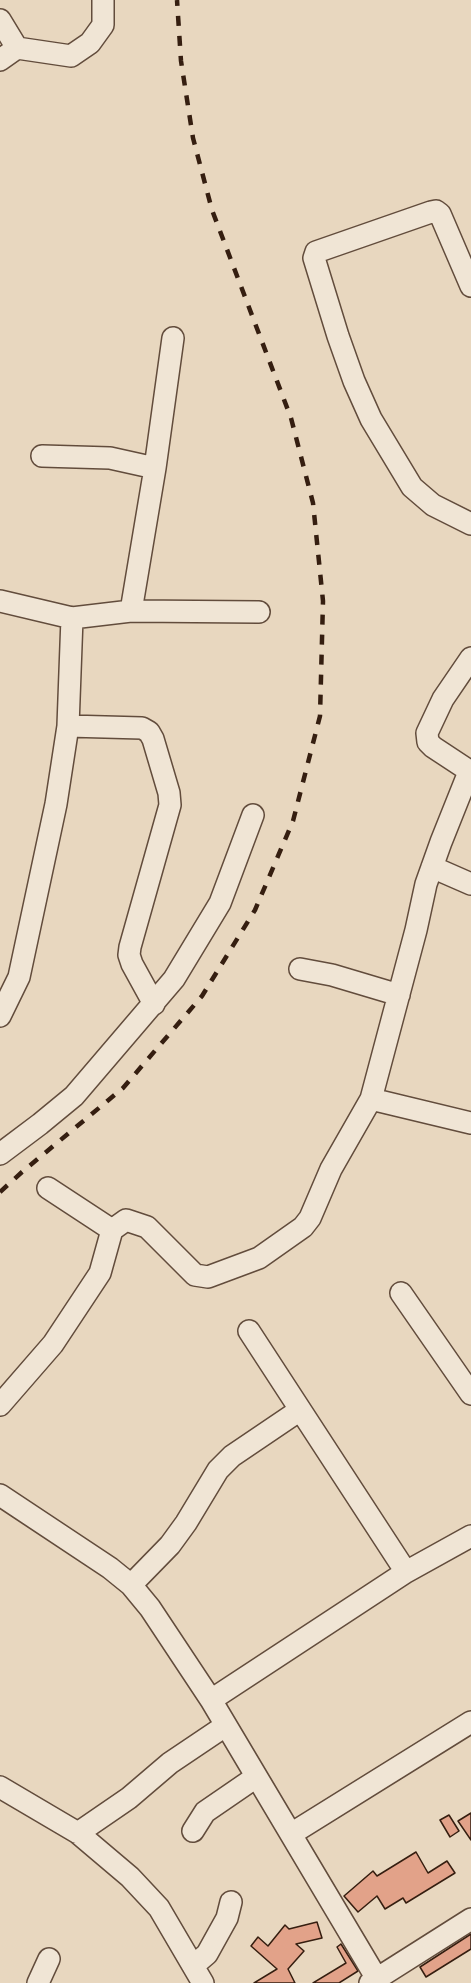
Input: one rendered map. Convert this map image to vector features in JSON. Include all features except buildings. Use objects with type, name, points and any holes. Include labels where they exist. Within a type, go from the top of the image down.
[{"type":"street","points":[[0,20],[8,54],[70,56],[90,43],[103,25],[103,0]]},
{"type":"street","points":[[471,286],[440,214],[436,211],[316,252],[314,258],[338,336],[371,419],[412,487],[434,505],[471,524]]},
{"type":"street","points":[[131,611],[155,468],[173,338]]},
{"type":"street","points":[[42,456],[110,458],[155,468]]},
{"type":"street","points":[[0,601],[72,618],[131,611],[260,612]]},
{"type":"street","points":[[0,1016],[19,977],[56,804],[68,726],[72,618]]},
{"type":"street","points":[[0,1405],[53,1344],[100,1273],[112,1230],[126,1220],[147,1227],[195,1275],[208,1277],[258,1258],[303,1227],[310,1218],[331,1170],[371,1099],[432,867],[470,772],[433,747],[428,742],[427,733],[443,699],[471,658]]},
{"type":"street","points":[[68,726],[142,728],[153,739],[169,793],[170,806],[129,956],[154,1004]]},
{"type":"street","points":[[0,1154],[74,1096],[174,979],[220,903],[253,815]]},
{"type":"street","points":[[432,867],[471,884]]},
{"type":"street","points":[[300,969],[332,975],[399,995]]},
{"type":"street","points":[[371,1099],[471,1123]]},
{"type":"street","points":[[48,1188],[112,1230]]},
{"type":"street","points":[[401,1293],[471,1394]]},
{"type":"street","points":[[249,1331],[406,1572]]},
{"type":"street","points":[[131,1585],[170,1545],[218,1470],[232,1456],[300,1410]]},
{"type":"street","points":[[0,1495],[110,1568],[131,1585],[150,1608],[211,1700],[291,1834],[374,1981],[471,1919]]},
{"type":"street","points":[[211,1700],[406,1572],[471,1536]]},
{"type":"street","points":[[78,1833],[129,1798],[170,1763],[225,1726]]},
{"type":"street","points":[[291,1834],[468,1732]]},
{"type":"street","points":[[193,1831],[205,1812],[256,1777]]},
{"type":"street","points":[[0,1787],[78,1833],[130,1877],[159,1908],[198,1974]]},
{"type":"street","points":[[198,1974],[227,1918],[231,1902]]},
{"type":"street","points":[[38,1983],[49,1959]]},
{"type":"railway","points":[[0,1192],[123,1088],[202,996],[255,910],[293,821],[320,716],[323,601],[313,503],[291,418],[212,210],[193,138],[181,61],[177,0]]}]
